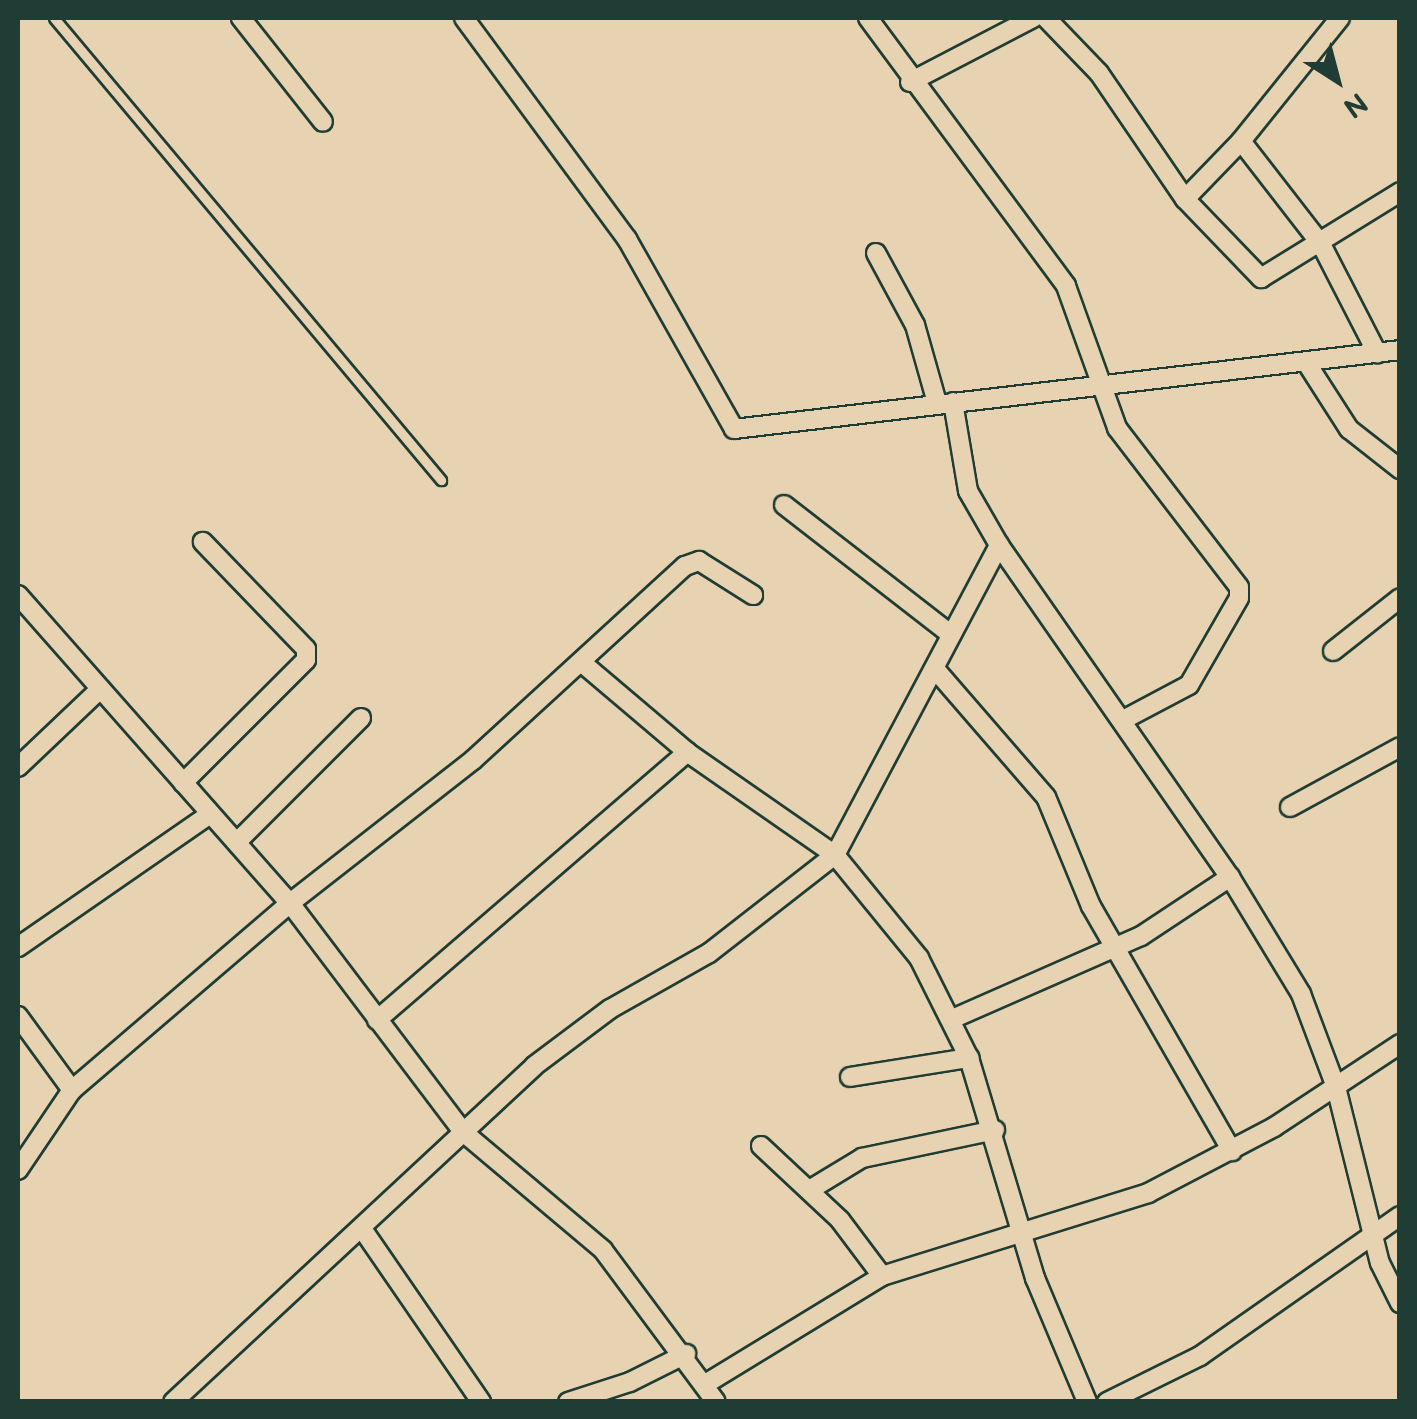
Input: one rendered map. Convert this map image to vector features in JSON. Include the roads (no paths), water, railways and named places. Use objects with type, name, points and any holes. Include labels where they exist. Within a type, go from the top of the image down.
[{"type":"street","points":[[242,18],[323,122]]},
{"type":"street","points":[[868,18],[910,82],[1066,286],[1098,386],[1117,428],[1241,592],[1189,685],[1123,720]]},
{"type":"street","points":[[910,82],[1033,18]]},
{"type":"street","points":[[1046,18],[1099,73],[1184,198],[1261,278],[1400,192]]},
{"type":"street","points":[[1184,198],[1241,141],[1340,18]]},
{"type":"street","points":[[470,20],[627,238],[734,429],[1400,350]]},
{"type":"street","points":[[1241,141],[1321,244],[1377,353]]},
{"type":"street","points":[[876,253],[915,325],[945,403],[968,492],[999,545],[1230,876],[1301,994],[1336,1088],[1372,1236],[1400,1303]]},
{"type":"street","points":[[1306,362],[1348,429],[1400,469]]},
{"type":"street","points":[[784,506],[949,633]]},
{"type":"street","points":[[183,783],[306,660],[306,649],[204,542]]},
{"type":"street","points":[[179,1399],[534,1066],[610,1009],[709,954],[835,855],[935,669],[949,633],[999,545]]},
{"type":"street","points":[[18,1170],[72,1090],[290,903],[472,760],[692,563],[753,595]]},
{"type":"street","points":[[18,594],[98,691],[238,841],[290,903],[463,1132],[603,1250],[686,1354],[716,1402]]},
{"type":"street","points":[[1334,650],[1400,598]]},
{"type":"street","points":[[581,662],[687,752],[835,855],[920,958],[969,1058],[995,1130],[1021,1237],[1088,1402]]},
{"type":"street","points":[[935,669],[1046,797],[1115,949],[1232,1151]]},
{"type":"street","points":[[18,767],[98,691]]},
{"type":"street","points":[[238,841],[362,718]]},
{"type":"street","points":[[1290,806],[1400,747]]},
{"type":"street","points":[[377,1020],[687,752]]},
{"type":"street","points":[[18,947],[210,814]]},
{"type":"street","points":[[952,1020],[1115,949],[1230,876]]},
{"type":"street","points":[[18,1016],[72,1090]]},
{"type":"street","points":[[707,1383],[882,1276],[1021,1237],[1148,1192],[1232,1151],[1400,1044]]},
{"type":"street","points":[[850,1076],[969,1058]]},
{"type":"street","points":[[811,1189],[862,1158],[995,1130]]},
{"type":"street","points":[[761,1146],[811,1189],[882,1276]]},
{"type":"street","points":[[1110,1401],[1200,1356],[1400,1216]]},
{"type":"street","points":[[363,1230],[481,1402]]},
{"type":"street","points":[[568,1402],[686,1354]]},
{"type":"lane","points":[[54,18],[441,480]]}]
